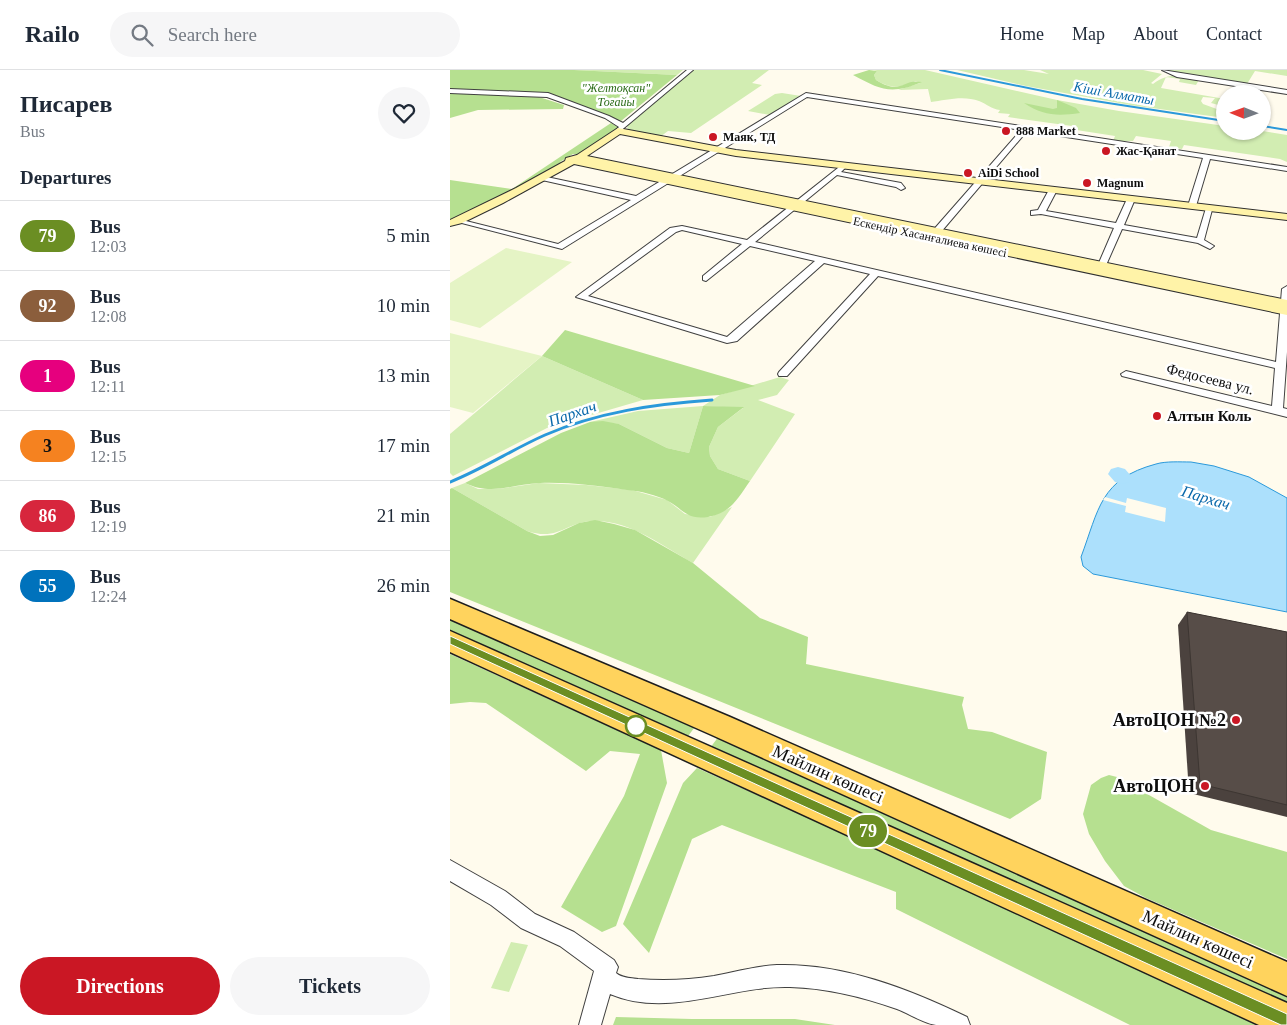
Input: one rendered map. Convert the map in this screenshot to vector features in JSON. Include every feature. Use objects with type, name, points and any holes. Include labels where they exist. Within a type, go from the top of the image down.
[{"type":"main road","name":"Майлин көшесі","points":[[450,609],[708,721],[1287,979]]},
{"type":"main road","points":[[450,641],[1287,1020]]},
{"type":"main road","points":[[689,750],[708,721]]},
{"type":"street","points":[[454,222],[545,178],[577,160],[620,128],[690,70]]},
{"type":"street","points":[[1165,70],[1177,75],[1287,92]]},
{"type":"street","points":[[450,91],[548,95],[607,117],[620,128],[716,150],[1287,217]]},
{"type":"street","points":[[454,222],[559,247],[806,96],[1287,170]]},
{"type":"street","points":[[935,234],[1025,129]]},
{"type":"street","points":[[1192,206],[1207,157]]},
{"type":"street","name":"Ескендір Хасанғалиева көшесі","points":[[577,160],[1286,308]]},
{"type":"street","points":[[706,278],[844,165]]},
{"type":"street","points":[[835,173],[900,186],[910,173]]},
{"type":"street","points":[[545,178],[638,199]]},
{"type":"street","points":[[1053,190],[1037,212],[1200,241],[1210,246]]},
{"type":"street","points":[[1100,269],[1131,199]]},
{"type":"street","points":[[1200,241],[1210,208]]},
{"type":"street","points":[[821,260],[734,340],[727,340],[581,298],[675,226],[747,244],[821,260],[876,273],[1282,373]]},
{"type":"street","points":[[782,374],[876,273]]},
{"type":"street","points":[[1282,412],[1282,373],[1287,289]]},
{"type":"street","name":"Федосеева ул.","points":[[1126,374],[1282,412]]},
{"type":"street","points":[[450,870],[498,898],[528,921],[567,939],[605,971],[612,984],[637,991],[705,989],[758,978],[789,976],[829,980],[864,988],[914,1005],[959,1025]]},
{"type":"street","points":[[590,1025],[605,971]]},
{"type":"green space","name":"\"Желтоқсан\" Тоғайы","points":[[450,70],[574,70],[677,75],[621,121],[550,95],[450,90]]},
{"type":"green space","points":[[574,70],[683,70],[677,75]]},
{"type":"green space","points":[[693,70],[769,70],[752,83],[762,85],[691,133],[668,131],[660,137],[628,131],[627,125]]},
{"type":"green space","points":[[869,70],[877,71],[874,75],[876,80],[885,85],[897,87],[915,81],[922,82],[902,88],[886,89],[853,75]]},
{"type":"green space","points":[[874,70],[925,70],[1057,100],[1216,125],[1216,140],[1271,140],[1271,132],[1287,135],[1287,162],[1280,159],[1184,145],[1182,149],[1169,147],[1171,141],[1136,136],[1133,141],[1113,141],[1115,136],[1070,129],[1072,126],[1008,117],[1010,114],[998,113],[1000,110],[973,99],[955,98],[931,102],[928,89],[898,90],[920,83],[916,81],[900,86],[886,85],[876,80],[874,75],[877,71]]},
{"type":"green space","points":[[957,70],[1024,70],[1049,74],[1040,70],[1143,70],[1162,74],[1151,83],[1153,84],[1166,77],[1161,88],[1216,97],[1216,104],[1211,103],[1215,98],[1203,97],[1201,101],[1203,104],[1216,109],[1216,117],[1130,105],[1026,86]]},
{"type":"green space","points":[[1167,70],[1287,70],[1287,76],[1255,71],[1247,84]]},
{"type":"green space","points":[[1180,76],[1199,80],[1196,85],[1179,82],[1180,79],[1167,77]]},
{"type":"green space","name":"\"Желтоқсан\" Тоғайы","points":[[450,93],[539,97],[564,105],[563,109],[478,110],[450,118]]},
{"type":"green space","points":[[782,93],[801,96],[770,115],[748,111],[775,94]]},
{"type":"green space","points":[[1057,100],[1076,108],[1080,113],[1065,115],[1044,113],[1024,103],[1053,109],[1057,108]]},
{"type":"green space","points":[[611,123],[618,127],[581,155],[573,154],[560,162],[566,165],[450,221],[450,180],[512,189]]},
{"type":"green space","points":[[506,248],[572,262],[480,328],[450,320],[450,283]]},
{"type":"green space","points":[[565,330],[755,386],[720,395],[643,400],[542,356]]},
{"type":"green space","points":[[450,333],[542,356],[473,413],[450,407]]},
{"type":"green space","points":[[542,356],[643,400],[547,428],[453,476],[450,473],[450,434]]},
{"type":"green space","points":[[780,377],[789,380],[777,395],[758,400],[795,414],[750,481],[718,469],[710,456],[709,447],[718,427],[743,408],[703,406],[720,395]]},
{"type":"green space","points":[[703,406],[689,453],[667,448],[619,424],[590,422],[638,411]]},
{"type":"green space","points":[[703,406],[744,407],[718,427],[709,447],[710,456],[718,469],[750,481],[733,504],[716,515],[701,518],[690,516],[668,501],[637,491],[551,483],[484,489],[465,483],[561,433],[590,422],[603,421],[619,424],[667,448],[689,453]]},
{"type":"green space","points":[[465,483],[478,489],[498,489],[539,483],[586,485],[632,490],[667,500],[685,514],[710,517],[732,507],[693,563],[647,536],[622,525],[609,522],[586,522],[548,534],[527,531],[452,488]]},
{"type":"green space","points":[[452,488],[527,531],[540,536],[553,535],[579,523],[595,520],[635,530],[693,563],[760,618],[808,637],[806,664],[964,697],[962,705],[968,729],[992,732],[1047,752],[1041,799],[1010,819],[450,592],[450,489]]},
{"type":"green space","points":[[450,620],[697,724],[686,739],[450,634]]},
{"type":"green space","points":[[450,654],[661,750],[667,783],[616,926],[602,932],[561,907],[624,796],[640,754],[610,751],[586,771],[486,703],[450,704]]},
{"type":"green space","points":[[719,736],[1287,991],[1287,1011],[710,748]]},
{"type":"green space","points":[[697,768],[1271,1025],[1130,1025],[896,909],[896,892],[722,825],[692,839],[649,953],[623,924],[683,783]]},
{"type":"green space","points":[[1109,775],[1117,777],[1211,830],[1287,852],[1287,959],[1146,898],[1124,886],[1105,861],[1089,834],[1083,814],[1091,785]]},
{"type":"green space","points":[[511,942],[528,945],[509,992],[491,988]]},
{"type":"green space","points":[[616,1017],[795,1019],[835,1025],[613,1025]]},
{"type":"water","points":[[1169,462],[1191,462],[1214,466],[1249,477],[1287,498],[1287,612],[1093,574],[1083,566],[1081,557],[1092,524],[1104,498],[1112,487],[1137,470]]},
{"type":"pier","points":[[1105,497],[1126,503],[1127,498],[1166,508],[1165,522],[1125,512],[1126,506],[1103,500]]},
{"type":"building","name":"АвтоЦОН №2","points":[[1187,612],[1287,632],[1287,805],[1200,784]]},
{"type":"waterway","name":"Кіші Алматы","points":[[940,70],[1082,99],[1216,120]]},
{"type":"waterway","name":"Кіші Алматы","points":[[1271,127],[1287,130]]},
{"type":"waterway","name":"Пархач","points":[[450,482],[521,446],[585,420],[627,410],[712,400]]},
{"type":"waterway","name":"Пархач","points":[[1118,474],[1122,477]]},
{"type":"bus line","name":"79","points":[[450,641],[1287,1020]]},
{"type":"place","name":"888 Market","points":[[1006,131]]},
{"type":"place","name":"Маяк, ТД","points":[[713,137]]},
{"type":"place","name":"Жас-Қанат","points":[[1106,151]]},
{"type":"place","name":"AiDi School","points":[[968,173]]},
{"type":"place","name":"Magnum","points":[[1087,183]]},
{"type":"place","name":"Алтын Коль","points":[[1157,416]]},
{"type":"place","name":"АвтоЦОН №2","points":[[1236,720]]},
{"type":"place","name":"АвтоЦОН","points":[[1205,786]]}]
